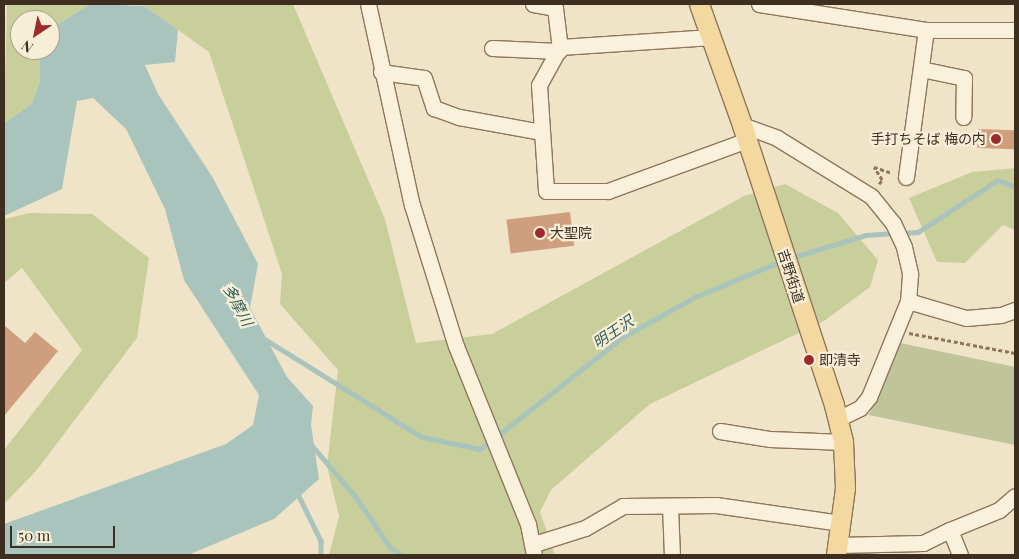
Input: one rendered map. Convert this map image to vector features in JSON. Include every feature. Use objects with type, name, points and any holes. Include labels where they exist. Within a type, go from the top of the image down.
[{"type":"main road","name":"吉野街道","points":[[698,4],[712,37],[744,132],[813,341],[843,442],[845,488],[837,550]]},
{"type":"street","points":[[368,4],[412,205],[456,346],[512,486],[534,550],[585,528],[623,506],[716,505],[841,523]]},
{"type":"street","points":[[534,4],[555,8],[560,49],[539,85],[546,191],[608,191],[744,132],[777,138],[871,196],[893,223],[904,246],[910,274],[908,300],[868,397],[860,408],[837,419]]},
{"type":"street","points":[[759,4],[848,10],[926,30],[1015,30]]},
{"type":"street","points":[[906,177],[926,30]]},
{"type":"street","points":[[492,48],[560,49],[712,37]]},
{"type":"street","points":[[920,69],[964,78],[963,117]]},
{"type":"street","points":[[382,72],[424,78],[434,108],[460,117],[541,132]]},
{"type":"street","points":[[908,300],[966,318],[1001,315],[1015,310]]},
{"type":"street","points":[[720,431],[770,439],[843,442]]},
{"type":"street","points":[[837,550],[923,543],[999,510],[1015,496]]},
{"type":"street","points":[[670,506],[672,555]]},
{"type":"street","points":[[950,530],[960,555]]},
{"type":"path","points":[[871,196],[882,180],[874,167],[906,177]]},
{"type":"path","points":[[896,331],[1015,353]]},
{"type":"green space","points":[[7,4],[90,4],[60,23],[60,10],[10,10],[10,60],[40,60],[40,81],[32,103],[4,124]]},
{"type":"green space","points":[[136,4],[293,4],[385,219],[416,343],[492,334],[744,196],[785,184],[838,213],[878,260],[870,287],[824,321],[650,404],[551,490],[540,512],[555,555],[329,555],[339,516],[327,466],[338,370],[280,304],[282,274],[209,52],[144,6]]},
{"type":"green space","points":[[1015,168],[1015,230],[1003,225],[965,263],[937,262],[909,198],[972,172]]},
{"type":"green space","points":[[30,213],[92,214],[149,258],[137,338],[36,471],[4,504],[4,450],[82,350],[22,268],[4,283],[4,219]]},
{"type":"green space","points":[[900,343],[1015,367],[1015,445],[869,415]]},
{"type":"water","name":"多摩川","points":[[90,4],[144,6],[178,30],[175,62],[145,65],[158,94],[213,178],[258,264],[250,308],[287,377],[313,406],[311,425],[319,479],[274,519],[188,555],[4,555],[4,524],[226,444],[253,425],[259,395],[184,280],[165,209],[126,129],[93,98],[77,101],[62,189],[4,216],[4,124],[32,103],[40,81],[40,60],[60,60],[60,23]]},
{"type":"building","points":[[978,129],[1015,130],[1014,149],[977,148]]},
{"type":"building","name":"大聖院","points":[[570,212],[574,246],[511,254],[506,220]]},
{"type":"building","points":[[4,325],[25,343],[35,332],[58,351],[4,416]]},
{"type":"waterway","name":"明王沢","points":[[901,233],[918,232],[998,180],[1015,187]]},
{"type":"waterway","name":"明王沢","points":[[790,258],[866,235],[893,233]]},
{"type":"waterway","name":"明王沢","points":[[497,436],[623,337],[695,297],[782,261]]},
{"type":"waterway","name":"明王沢","points":[[263,338],[422,437],[480,449],[491,441]]},
{"type":"waterway","points":[[310,443],[356,497],[390,547],[402,555]]},
{"type":"waterway","points":[[297,492],[321,541],[321,555]]},
{"type":"place","name":"手打ちそば 梅の内","points":[[996,139]]},
{"type":"place","name":"大聖院","points":[[540,233]]},
{"type":"place","name":"即清寺","points":[[809,360]]}]
